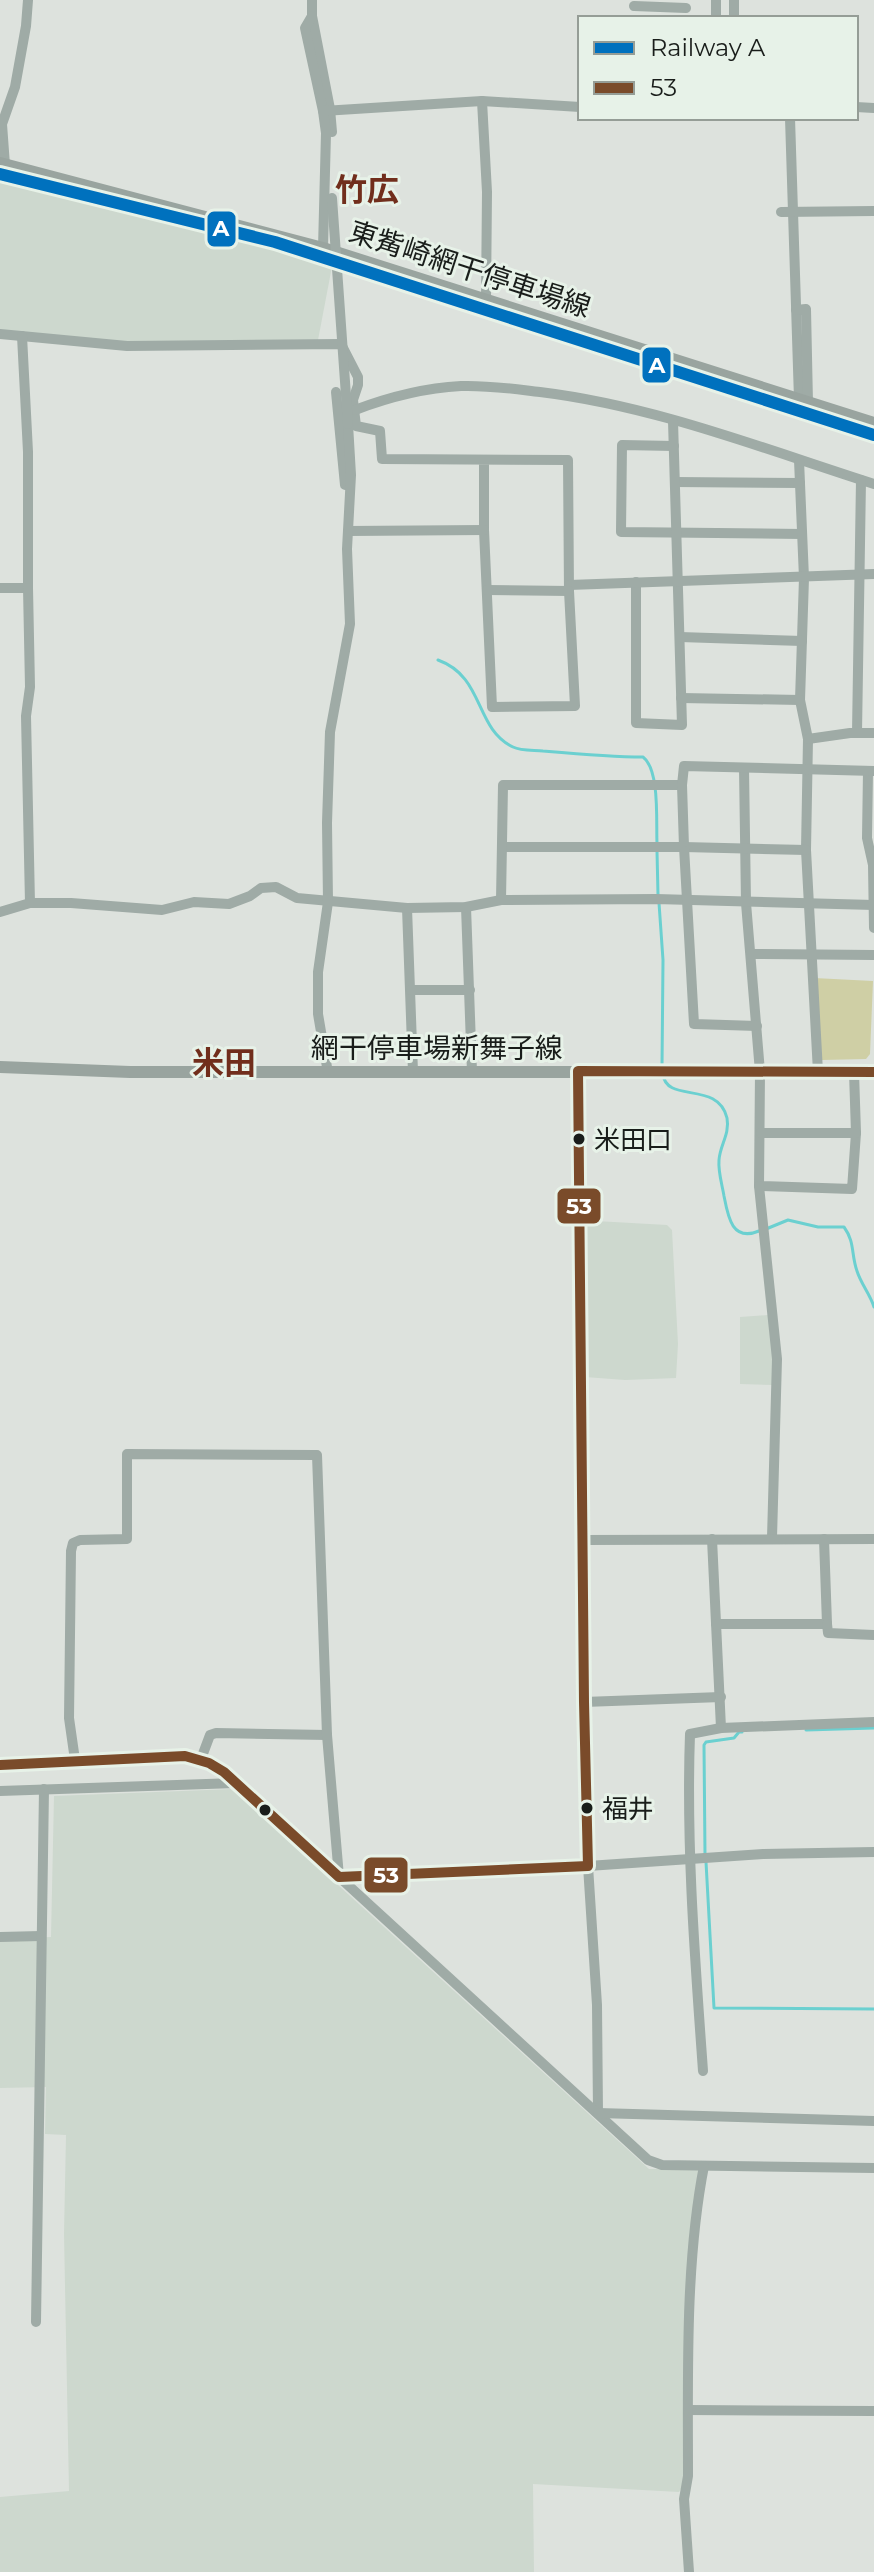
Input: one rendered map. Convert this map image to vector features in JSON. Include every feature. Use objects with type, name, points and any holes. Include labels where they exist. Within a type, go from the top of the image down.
[{"type":"main road","name":"東觜崎網干停車場線","points":[[3,164],[323,248],[874,423]]},
{"type":"main road","name":"網干停車場新舞子線","points":[[0,1067],[130,1072],[874,1072]]},
{"type":"street","points":[[3,164],[2,124],[15,87],[28,0]]},
{"type":"street","points":[[312,0],[327,110],[351,475],[348,531],[350,624],[330,732],[328,902],[318,972],[318,1014],[328,1073]]},
{"type":"street","points":[[634,8],[686,8]]},
{"type":"street","points":[[327,110],[482,101],[578,107]]},
{"type":"street","points":[[482,101],[487,192],[486,299]]},
{"type":"street","points":[[323,248],[327,110]]},
{"type":"street","points":[[790,120],[796,310],[804,401]]},
{"type":"street","points":[[781,212],[874,211]]},
{"type":"street","points":[[0,334],[127,346],[341,344],[358,377],[353,400],[356,426],[380,431],[382,459],[568,460],[569,588],[575,706],[492,707],[484,460]]},
{"type":"street","points":[[22,336],[28,452],[30,687],[26,716],[30,903]]},
{"type":"street","points":[[355,410],[409,392],[462,386],[499,387],[603,402],[874,484]]},
{"type":"street","points":[[336,392],[348,531]]},
{"type":"street","points":[[636,582],[636,723],[682,725],[673,421]]},
{"type":"street","points":[[674,446],[622,445],[621,532],[802,534]]},
{"type":"street","points":[[799,460],[804,578],[800,700],[808,739],[806,850],[818,1072]]},
{"type":"street","points":[[857,733],[861,480]]},
{"type":"street","points":[[675,482],[800,483]]},
{"type":"street","points":[[348,531],[484,530]]},
{"type":"street","points":[[487,590],[874,574]]},
{"type":"street","points":[[0,588],[28,588]]},
{"type":"street","points":[[680,637],[802,641]]},
{"type":"street","points":[[681,698],[800,700]]},
{"type":"street","points":[[808,739],[874,733]]},
{"type":"street","points":[[757,1026],[694,1024],[684,847],[684,766],[871,771],[867,838],[873,865],[874,928]]},
{"type":"street","points":[[744,768],[746,903],[760,1072],[759,1186],[777,1359],[772,1538]]},
{"type":"street","points":[[501,900],[503,785],[682,785]]},
{"type":"street","points":[[503,847],[806,850]]},
{"type":"street","points":[[0,912],[30,903],[162,910],[194,902],[229,904],[261,888],[276,887],[297,898],[407,908],[466,907],[501,900],[688,899],[746,903],[874,904]]},
{"type":"street","points":[[466,907],[472,1072]]},
{"type":"street","points":[[407,908],[413,1072]]},
{"type":"street","points":[[751,954],[874,955]]},
{"type":"street","points":[[411,990],[470,990]]},
{"type":"street","points":[[578,1071],[584,1702],[588,1866],[597,2005],[598,2113]]},
{"type":"street","points":[[759,1186],[852,1189],[856,1133],[854,1072]]},
{"type":"street","points":[[761,1133],[856,1133]]},
{"type":"street","points":[[75,1760],[69,1718],[71,1551],[73,1543],[80,1540],[127,1539],[127,1454],[317,1455],[327,1735],[339,1877]]},
{"type":"street","points":[[712,1539],[721,1728]]},
{"type":"street","points":[[824,1539],[828,1633],[874,1635]]},
{"type":"street","points":[[582,1540],[874,1539]]},
{"type":"street","points":[[716,1624],[827,1624]]},
{"type":"street","points":[[584,1702],[721,1697]]},
{"type":"street","points":[[703,2071],[690,1859],[690,1734],[721,1728],[874,1722]]},
{"type":"street","points":[[201,1759],[210,1735],[216,1733],[327,1735]]},
{"type":"street","points":[[0,1765],[185,1756],[201,1759],[222,1770],[639,2153],[654,2163],[874,2168]]},
{"type":"street","points":[[0,1791],[236,1783]]},
{"type":"street","points":[[36,2322],[44,1789]]},
{"type":"street","points":[[339,1877],[810,1852],[874,1852]]},
{"type":"street","points":[[0,1937],[41,1936]]},
{"type":"street","points":[[598,2113],[874,2121]]},
{"type":"street","points":[[689,2572],[684,2499],[688,2476],[689,2325],[697,2200],[704,2166]]},
{"type":"street","points":[[688,2410],[874,2411]]},
{"type":"shaded area","points":[[0,168],[334,256],[318,340],[136,343],[0,330]]},
{"type":"shaded area","points":[[585,1223],[667,1225],[672,1230],[678,1344],[676,1378],[625,1380],[585,1377]]},
{"type":"shaded area","points":[[768,1315],[774,1360],[773,1385],[740,1384],[740,1317]]},
{"type":"shaded area","points":[[233,1789],[649,2169],[701,2169],[684,2484],[679,2492],[533,2484],[534,2572],[0,2572],[0,2497],[69,2491],[64,2234],[66,2135],[45,2134],[46,2087],[0,2088],[0,1939],[51,1937],[54,1796]]},
{"type":"green space","points":[[814,978],[873,981],[870,1054],[866,1059],[822,1060]]},
{"type":"waterway","points":[[438,660],[464,678],[491,728],[513,747],[643,757],[655,784],[657,843]]},
{"type":"waterway","points":[[657,851],[658,895]]},
{"type":"waterway","points":[[659,903],[663,960],[662,1067]]},
{"type":"waterway","points":[[663,1074],[666,1083],[673,1088],[704,1095],[722,1106],[728,1124],[719,1169],[727,1212],[737,1230],[750,1234],[759,1231]]},
{"type":"waterway","points":[[766,1229],[788,1220],[818,1227],[844,1227],[850,1238],[859,1276],[874,1307]]},
{"type":"waterway","points":[[806,1730],[874,1728]]},
{"type":"waterway","points":[[705,1854],[704,1745],[706,1742],[734,1738],[742,1732]]},
{"type":"waterway","points":[[706,1862],[714,2008],[874,2009]]},
{"type":"rail line","name":"A","points":[[0,174],[275,242],[874,435]]},
{"type":"transit line","name":"53","points":[[0,1765],[185,1756],[209,1763],[224,1772],[339,1877],[588,1866],[578,1071],[874,1072]]},
{"type":"place","name":"米田口","points":[[579,1139]]},
{"type":"place","name":"福井","points":[[587,1808]]},
{"type":"district","name":"竹広","points":[[367,190]]},
{"type":"district","name":"米田","points":[[224,1063]]}]
